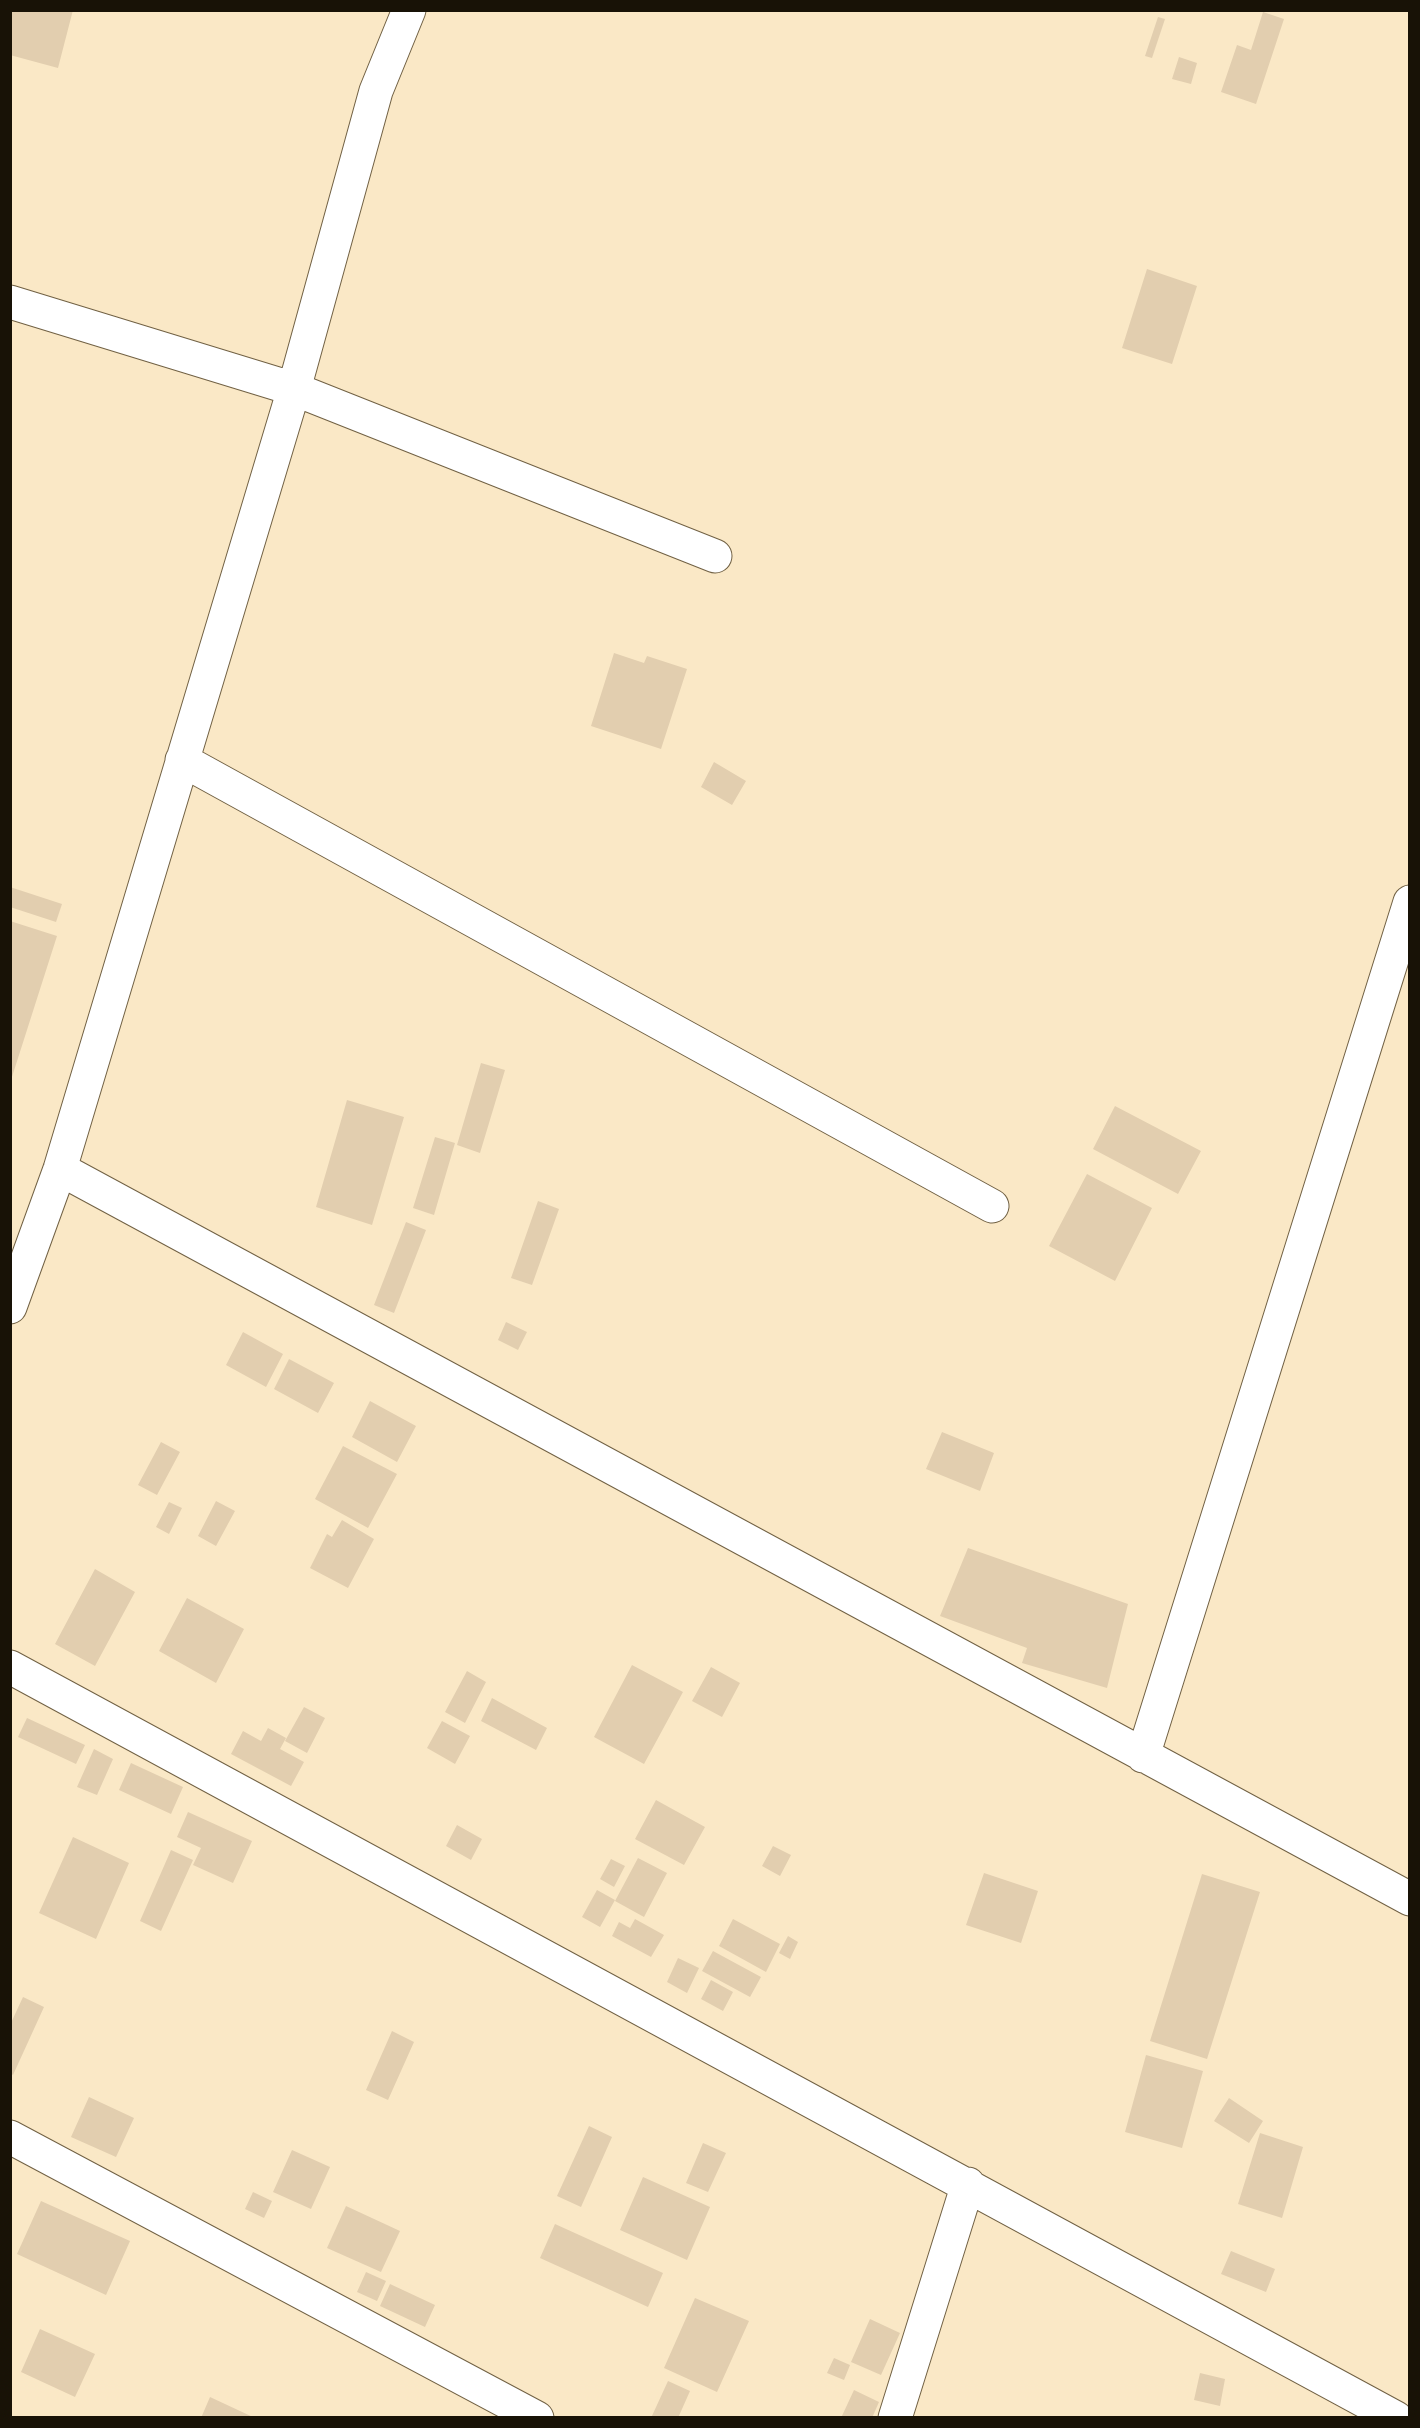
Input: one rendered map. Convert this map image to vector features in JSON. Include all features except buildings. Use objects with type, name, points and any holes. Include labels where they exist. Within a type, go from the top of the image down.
[{"type":"street","points":[[10,1307],[60,1169],[294,389],[376,91],[409,10]]},
{"type":"street","points":[[10,302],[294,389],[715,556]]},
{"type":"street","points":[[182,760],[992,1206]]},
{"type":"street","points":[[1143,1756],[1410,902]]},
{"type":"street","points":[[60,1169],[1410,1899]]},
{"type":"street","points":[[10,1667],[968,2184],[1396,2418]]},
{"type":"street","points":[[10,2137],[537,2418]]},
{"type":"street","points":[[894,2418],[968,2184]]}]
